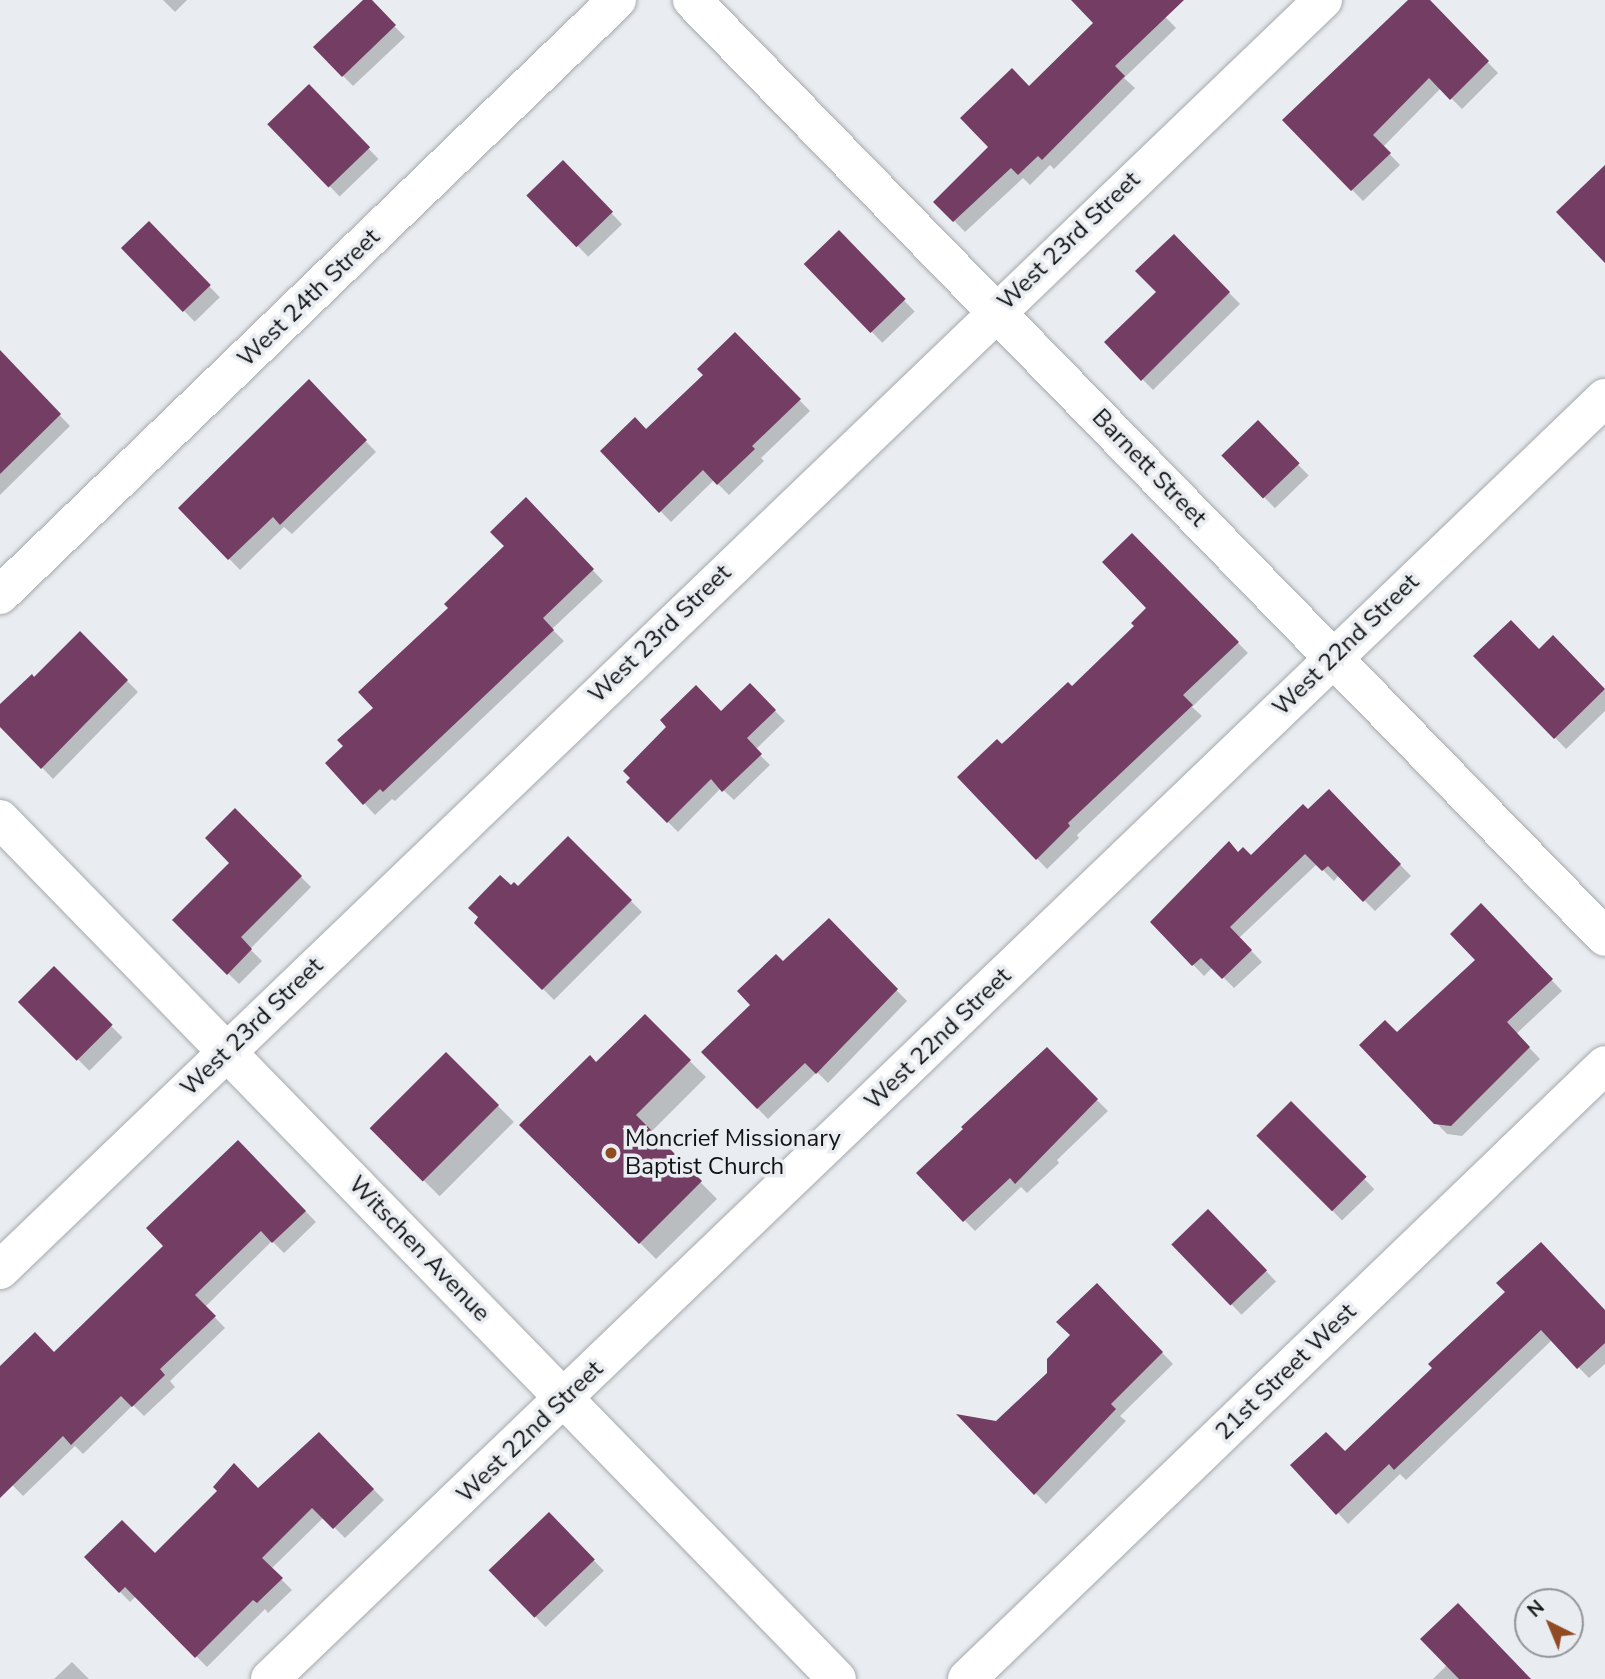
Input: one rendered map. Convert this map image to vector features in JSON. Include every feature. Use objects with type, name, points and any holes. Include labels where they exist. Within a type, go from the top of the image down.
[{"type":"street","name":"West 24th Street","points":[[0,595],[617,0]]},
{"type":"street","name":"Barnett Street","points":[[692,0],[1605,937]]},
{"type":"street","name":"West 23rd Street","points":[[0,1270],[1323,0]]},
{"type":"street","name":"West 22nd Street","points":[[270,1679],[565,1399],[1605,398]]},
{"type":"street","name":"Witschen Avenue","points":[[0,819],[837,1679]]},
{"type":"street","name":"21st Street West","points":[[967,1679],[1605,1065]]},
{"type":"building","points":[[363,0],[372,0],[396,25],[342,77],[313,47]]},
{"type":"building","points":[[1071,0],[1184,0],[1115,66],[1125,76],[1042,160],[1038,156],[1018,175],[1011,168],[953,222],[933,202],[988,147],[960,118],[1012,68],[1029,86],[1093,23]]},
{"type":"building","points":[[1408,0],[1430,0],[1489,61],[1450,100],[1429,78],[1373,135],[1391,153],[1351,191],[1282,120]]},
{"type":"building","points":[[309,84],[370,147],[328,188],[267,124]]},
{"type":"building","points":[[563,160],[613,212],[576,247],[526,195]]},
{"type":"building","points":[[1605,165],[1605,263],[1556,212]]},
{"type":"building","points":[[149,221],[211,285],[183,312],[121,248]]},
{"type":"building","points":[[839,230],[906,299],[870,333],[804,264]]},
{"type":"building","points":[[1174,234],[1230,292],[1141,381],[1104,342],[1156,292],[1135,271]]},
{"type":"building","points":[[735,332],[801,399],[752,446],[755,449],[717,485],[703,470],[659,513],[600,451],[635,417],[646,429],[703,375],[697,369]]},
{"type":"building","points":[[0,350],[61,414],[0,474]]},
{"type":"building","points":[[309,379],[367,440],[280,525],[273,517],[228,560],[178,508]]},
{"type":"building","points":[[1258,420],[1300,463],[1263,499],[1221,455]]},
{"type":"building","points":[[526,497],[594,569],[543,618],[554,630],[383,792],[380,789],[363,805],[325,763],[343,746],[337,740],[373,708],[358,692],[448,608],[444,604],[504,546],[490,532]]},
{"type":"building","points":[[1132,533],[1239,642],[1183,695],[1193,705],[1068,823],[1070,826],[1036,860],[957,777],[997,739],[1002,744],[1068,682],[1072,686],[1134,626],[1131,623],[1146,608],[1102,562]]},
{"type":"building","points":[[1511,620],[1539,649],[1553,635],[1605,689],[1554,739],[1473,656]]},
{"type":"building","points":[[80,631],[128,680],[41,769],[0,727],[0,704],[32,674],[34,677]]},
{"type":"building","points":[[750,683],[776,710],[747,738],[762,754],[722,792],[711,779],[667,823],[626,782],[630,778],[623,771],[666,727],[660,720],[696,685],[721,711]]},
{"type":"building","points":[[1329,789],[1401,864],[1363,902],[1328,866],[1322,871],[1305,854],[1230,927],[1252,950],[1222,979],[1201,958],[1192,966],[1150,922],[1229,841],[1238,852],[1243,847],[1251,855],[1303,804],[1308,809]]},
{"type":"building","points":[[235,808],[302,876],[241,937],[252,949],[227,975],[172,920],[229,863],[205,838]]},
{"type":"building","points":[[568,836],[632,900],[542,990],[474,923],[478,917],[468,908],[500,875],[511,885],[514,882],[518,886]]},
{"type":"building","points":[[1481,903],[1553,979],[1507,1022],[1530,1047],[1451,1126],[1434,1124],[1359,1045],[1385,1020],[1397,1032],[1475,960],[1450,934]]},
{"type":"building","points":[[829,918],[898,989],[816,1074],[805,1063],[757,1109],[701,1052],[750,1005],[737,991],[776,954],[783,961]]},
{"type":"building","points":[[54,966],[113,1025],[77,1061],[18,1002]]},
{"type":"building","name":"Moncrief Missionary Baptist Church","points":[[645,1014],[691,1060],[636,1115],[702,1181],[639,1244],[519,1125],[590,1055],[596,1062]]},
{"type":"building","points":[[1047,1047],[1098,1099],[1015,1184],[1010,1178],[963,1222],[916,1173]]},
{"type":"building","points":[[446,1052],[499,1105],[423,1181],[370,1128]]},
{"type":"building","points":[[1291,1101],[1367,1177],[1332,1211],[1256,1136]]},
{"type":"building","points":[[238,1140],[306,1211],[272,1243],[261,1231],[195,1295],[216,1316],[160,1369],[165,1375],[132,1407],[121,1396],[71,1445],[63,1436],[0,1498],[0,1366],[35,1332],[54,1352],[163,1246],[146,1228]]},
{"type":"building","points":[[1208,1209],[1267,1270],[1230,1306],[1171,1244]]},
{"type":"building","points":[[1541,1242],[1605,1310],[1605,1343],[1577,1369],[1541,1330],[1394,1470],[1389,1464],[1336,1515],[1290,1465],[1326,1432],[1345,1451],[1432,1368],[1428,1364],[1505,1292],[1496,1283]]},
{"type":"building","points":[[1097,1283],[1163,1352],[1111,1404],[1116,1409],[1034,1495],[956,1414],[996,1421],[1047,1373],[1047,1359],[1070,1335],[1056,1322]]},
{"type":"building","points":[[319,1432],[374,1489],[333,1529],[312,1508],[262,1558],[283,1578],[257,1603],[253,1600],[195,1658],[125,1587],[119,1593],[84,1557],[122,1520],[155,1553],[217,1491],[213,1487],[234,1463],[258,1488]]},
{"type":"building","points":[[549,1512],[595,1559],[534,1618],[489,1570]]},
{"type":"building","points":[[1458,1603],[1531,1679],[1459,1679],[1420,1639]]},
{"type":"place","name":"Moncrief Missionary Baptist Church","points":[[611,1153]]}]
